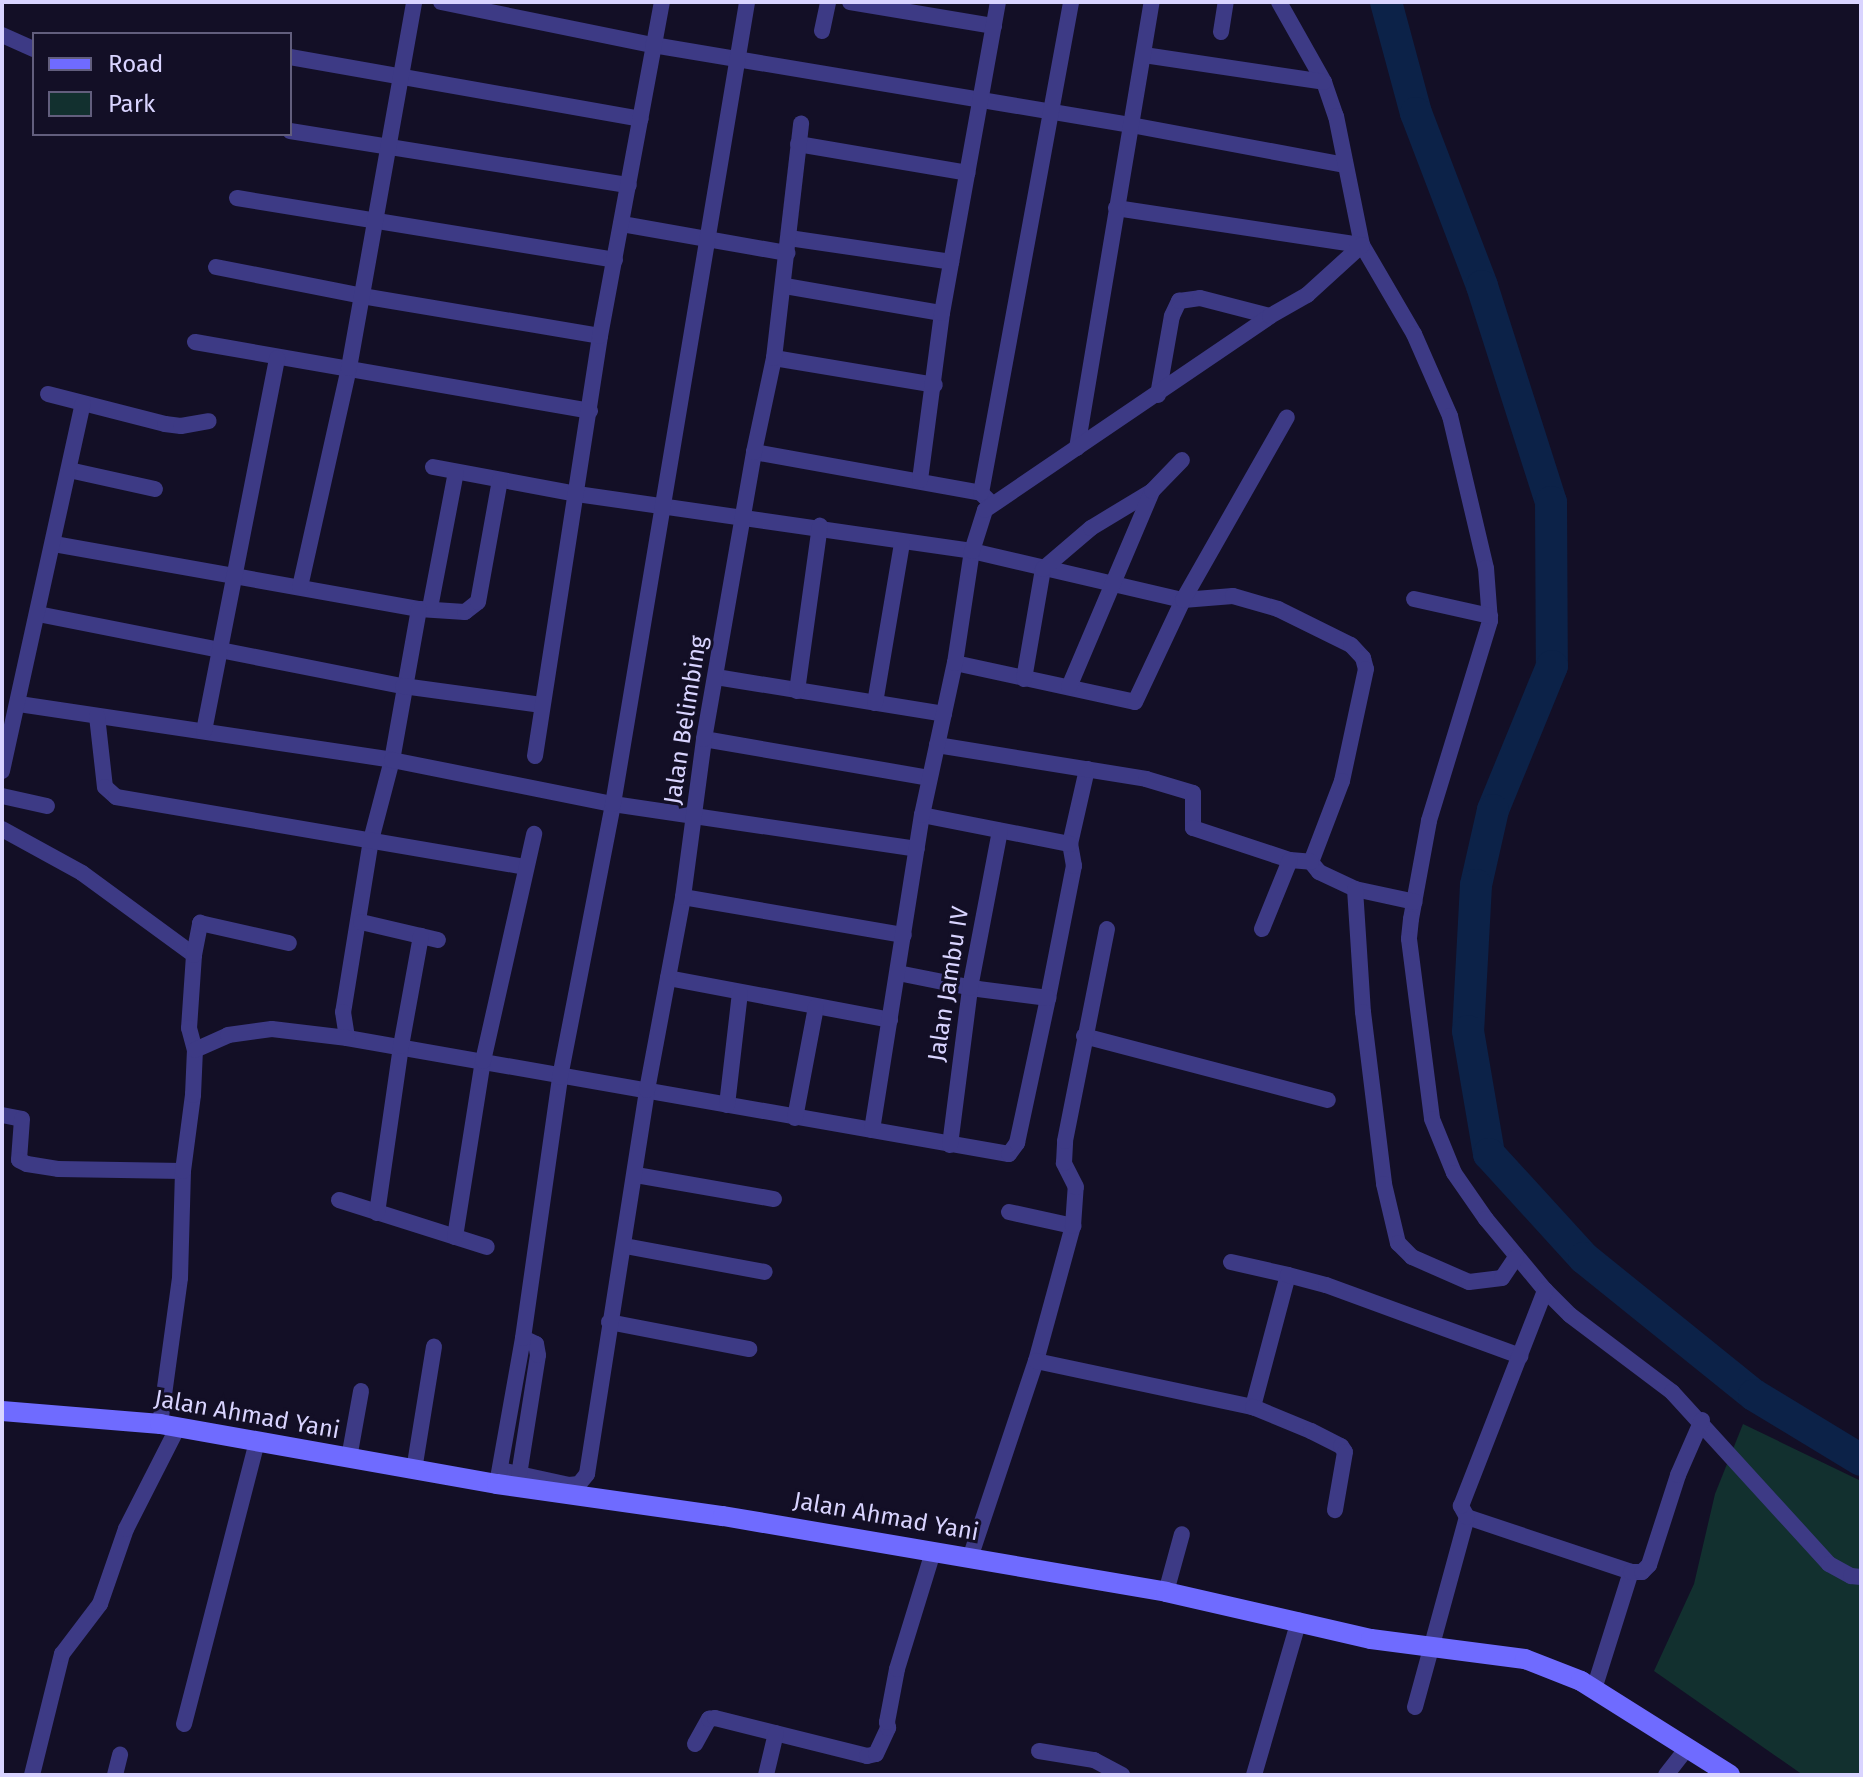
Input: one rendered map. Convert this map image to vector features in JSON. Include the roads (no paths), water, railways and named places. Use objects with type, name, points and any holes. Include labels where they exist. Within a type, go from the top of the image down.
[{"type":"street","points":[[300,587],[349,368],[414,2]]},
{"type":"street","points":[[441,2],[653,45],[1131,125],[1344,165]]},
{"type":"street","points":[[535,756],[600,336],[662,2]]},
{"type":"street","points":[[523,1338],[536,1344],[538,1355],[519,1475],[498,1477],[523,1338],[560,1077],[613,804],[747,2]]},
{"type":"street","points":[[822,31],[828,2]]},
{"type":"street","points":[[850,2],[994,26]]},
{"type":"street","points":[[920,480],[935,385],[942,313],[998,2]]},
{"type":"street","points":[[872,1130],[922,815],[955,663],[972,551],[986,498],[1071,2]]},
{"type":"street","points":[[1077,448],[1152,2]]},
{"type":"street","points":[[1221,32],[1226,2]]},
{"type":"street","points":[[1279,2],[1324,82],[1336,116],[1362,245],[1414,334],[1450,416],[1480,533],[1490,616],[1429,821],[1409,939],[1432,1119],[1454,1173],[1516,1257],[1545,1290],[1570,1315],[1662,1384],[1702,1420],[1829,1564],[1851,1576],[1861,1577]]},
{"type":"street","points":[[2,35],[32,48]]},
{"type":"street","points":[[1144,55],[1324,82]]},
{"type":"street","points":[[292,57],[641,119]]},
{"type":"street","name":"Jalan Belimbing","points":[[519,1475],[569,1485],[583,1480],[625,1246],[647,1090],[683,897],[704,739],[754,452],[774,358],[785,286],[801,124]]},
{"type":"street","points":[[292,131],[629,185]]},
{"type":"street","points":[[798,144],[968,173]]},
{"type":"street","points":[[237,198],[615,260]]},
{"type":"street","points":[[1116,208],[1362,245]]},
{"type":"street","points":[[622,224],[709,238],[951,262]]},
{"type":"street","points":[[754,452],[920,480],[986,498],[1077,448],[1158,395],[1270,316],[1320,285],[1362,245]]},
{"type":"street","points":[[216,267],[362,296],[600,336]]},
{"type":"street","points":[[785,286],[942,313]]},
{"type":"street","points":[[1158,395],[1172,316],[1179,301],[1200,298],[1270,316]]},
{"type":"street","points":[[195,342],[590,411]]},
{"type":"street","points":[[204,731],[232,574],[277,358]]},
{"type":"street","points":[[774,358],[935,385]]},
{"type":"street","points":[[48,394],[165,424],[181,426],[209,421]]},
{"type":"street","points":[[2,771],[83,404]]},
{"type":"street","points":[[955,663],[1135,702],[1183,600],[1287,417]]},
{"type":"street","points":[[1024,679],[1043,569],[1091,528],[1152,491],[1182,460]]},
{"type":"street","points":[[433,467],[577,494],[820,526],[902,543],[972,551],[1183,600],[1233,596],[1269,606],[1324,630],[1351,645],[1363,658],[1365,679],[1342,781],[1311,862]]},
{"type":"street","points":[[69,470],[155,489]]},
{"type":"street","points":[[347,1038],[343,1012],[361,922],[371,840],[392,760],[403,686],[456,472]]},
{"type":"street","points":[[54,544],[424,608],[465,612],[478,602],[500,480]]},
{"type":"street","points":[[1069,687],[1152,491]]},
{"type":"street","points":[[797,691],[820,526]]},
{"type":"street","points":[[875,703],[902,543]]},
{"type":"street","points":[[1414,599],[1490,616]]},
{"type":"street","points":[[38,614],[403,686],[542,705]]},
{"type":"street","points":[[716,677],[944,714]]},
{"type":"street","points":[[19,704],[392,760],[613,804],[917,849]]},
{"type":"street","points":[[97,716],[105,787],[116,797],[526,867]]},
{"type":"street","points":[[704,739],[929,778]]},
{"type":"street","points":[[937,745],[1146,779],[1193,793],[1193,828],[1290,860],[1311,862],[1319,872],[1355,889],[1415,902]]},
{"type":"street","points":[[195,1050],[228,1035],[272,1029],[347,1038],[872,1130],[1000,1156],[1013,1151],[1048,998],[1074,866],[1070,844],[1087,769]]},
{"type":"street","points":[[2,796],[47,806]]},
{"type":"street","points":[[922,815],[1070,844]]},
{"type":"street","points":[[2,829],[82,873],[194,955]]},
{"type":"street","name":"Jalan Jambu IV","points":[[950,1145],[970,988],[1000,831]]},
{"type":"street","points":[[455,1237],[483,1061],[534,834]]},
{"type":"street","points":[[1262,929],[1290,860]]},
{"type":"street","points":[[1355,889],[1363,1012],[1384,1184],[1398,1243],[1412,1257],[1469,1282],[1502,1278],[1516,1257]]},
{"type":"street","points":[[683,897],[904,935]]},
{"type":"street","points":[[361,922],[438,940]]},
{"type":"street","points":[[32,1775],[62,1654],[100,1604],[126,1529],[169,1427],[180,1278],[183,1171],[193,1095],[195,1050],[189,1028],[194,955],[200,923],[289,943]]},
{"type":"street","points":[[970,1558],[1036,1361],[1073,1226],[1076,1187],[1064,1155],[1084,1036],[1107,929]]},
{"type":"street","points":[[377,1213],[401,1046],[421,936]]},
{"type":"street","points":[[898,973],[970,988],[1048,998]]},
{"type":"street","points":[[668,978],[890,1020]]},
{"type":"street","points":[[727,1105],[740,993]]},
{"type":"street","points":[[795,1118],[816,1007]]},
{"type":"street","points":[[1084,1036],[1328,1100]]},
{"type":"street","points":[[2,1115],[22,1119],[19,1160],[27,1164],[58,1169],[183,1171]]},
{"type":"street","points":[[636,1175],[774,1199]]},
{"type":"street","points":[[339,1200],[487,1247]]},
{"type":"street","points":[[1009,1212],[1073,1226]]},
{"type":"street","points":[[625,1246],[765,1272]]},
{"type":"street","points":[[1231,1262],[1326,1285],[1520,1356]]},
{"type":"street","points":[[1253,1407],[1288,1275]]},
{"type":"street","points":[[1545,1290],[1461,1506],[1467,1517],[1631,1572],[1642,1572],[1649,1565],[1678,1475],[1702,1420]]},
{"type":"street","points":[[609,1322],[749,1349]]},
{"type":"street","points":[[414,1470],[434,1347]]},
{"type":"street","points":[[1036,1361],[1253,1407],[1343,1448],[1344,1473],[1335,1510]]},
{"type":"street","points":[[349,1458],[361,1391]]},
{"type":"street","name":"Jalan Ahmad Yani","points":[[2,1411],[169,1427],[414,1470],[498,1477],[1166,1592],[1299,1620],[1371,1639],[1525,1659],[1549,1666],[1594,1689],[1730,1775]]},
{"type":"street","points":[[184,1724],[257,1441]]},
{"type":"street","points":[[1415,1707],[1467,1517]]},
{"type":"street","points":[[1166,1592],[1182,1534]]},
{"type":"street","points":[[695,1744],[709,1719],[867,1756],[876,1754],[888,1728],[897,1669],[933,1552]]},
{"type":"street","points":[[1594,1689],[1631,1572]]},
{"type":"street","points":[[1254,1775],[1299,1620]]},
{"type":"street","points":[[766,1775],[776,1733]]},
{"type":"street","points":[[1666,1775],[1686,1749]]},
{"type":"street","points":[[1039,1751],[1094,1760],[1122,1775]]},
{"type":"street","points":[[115,1775],[120,1755]]},
{"type":"waterway","points":[[1386,2],[1416,113],[1482,286],[1551,502],[1552,666],[1493,810],[1476,885],[1468,1031],[1489,1154],[1584,1258],[1754,1395],[1861,1460]]}]
